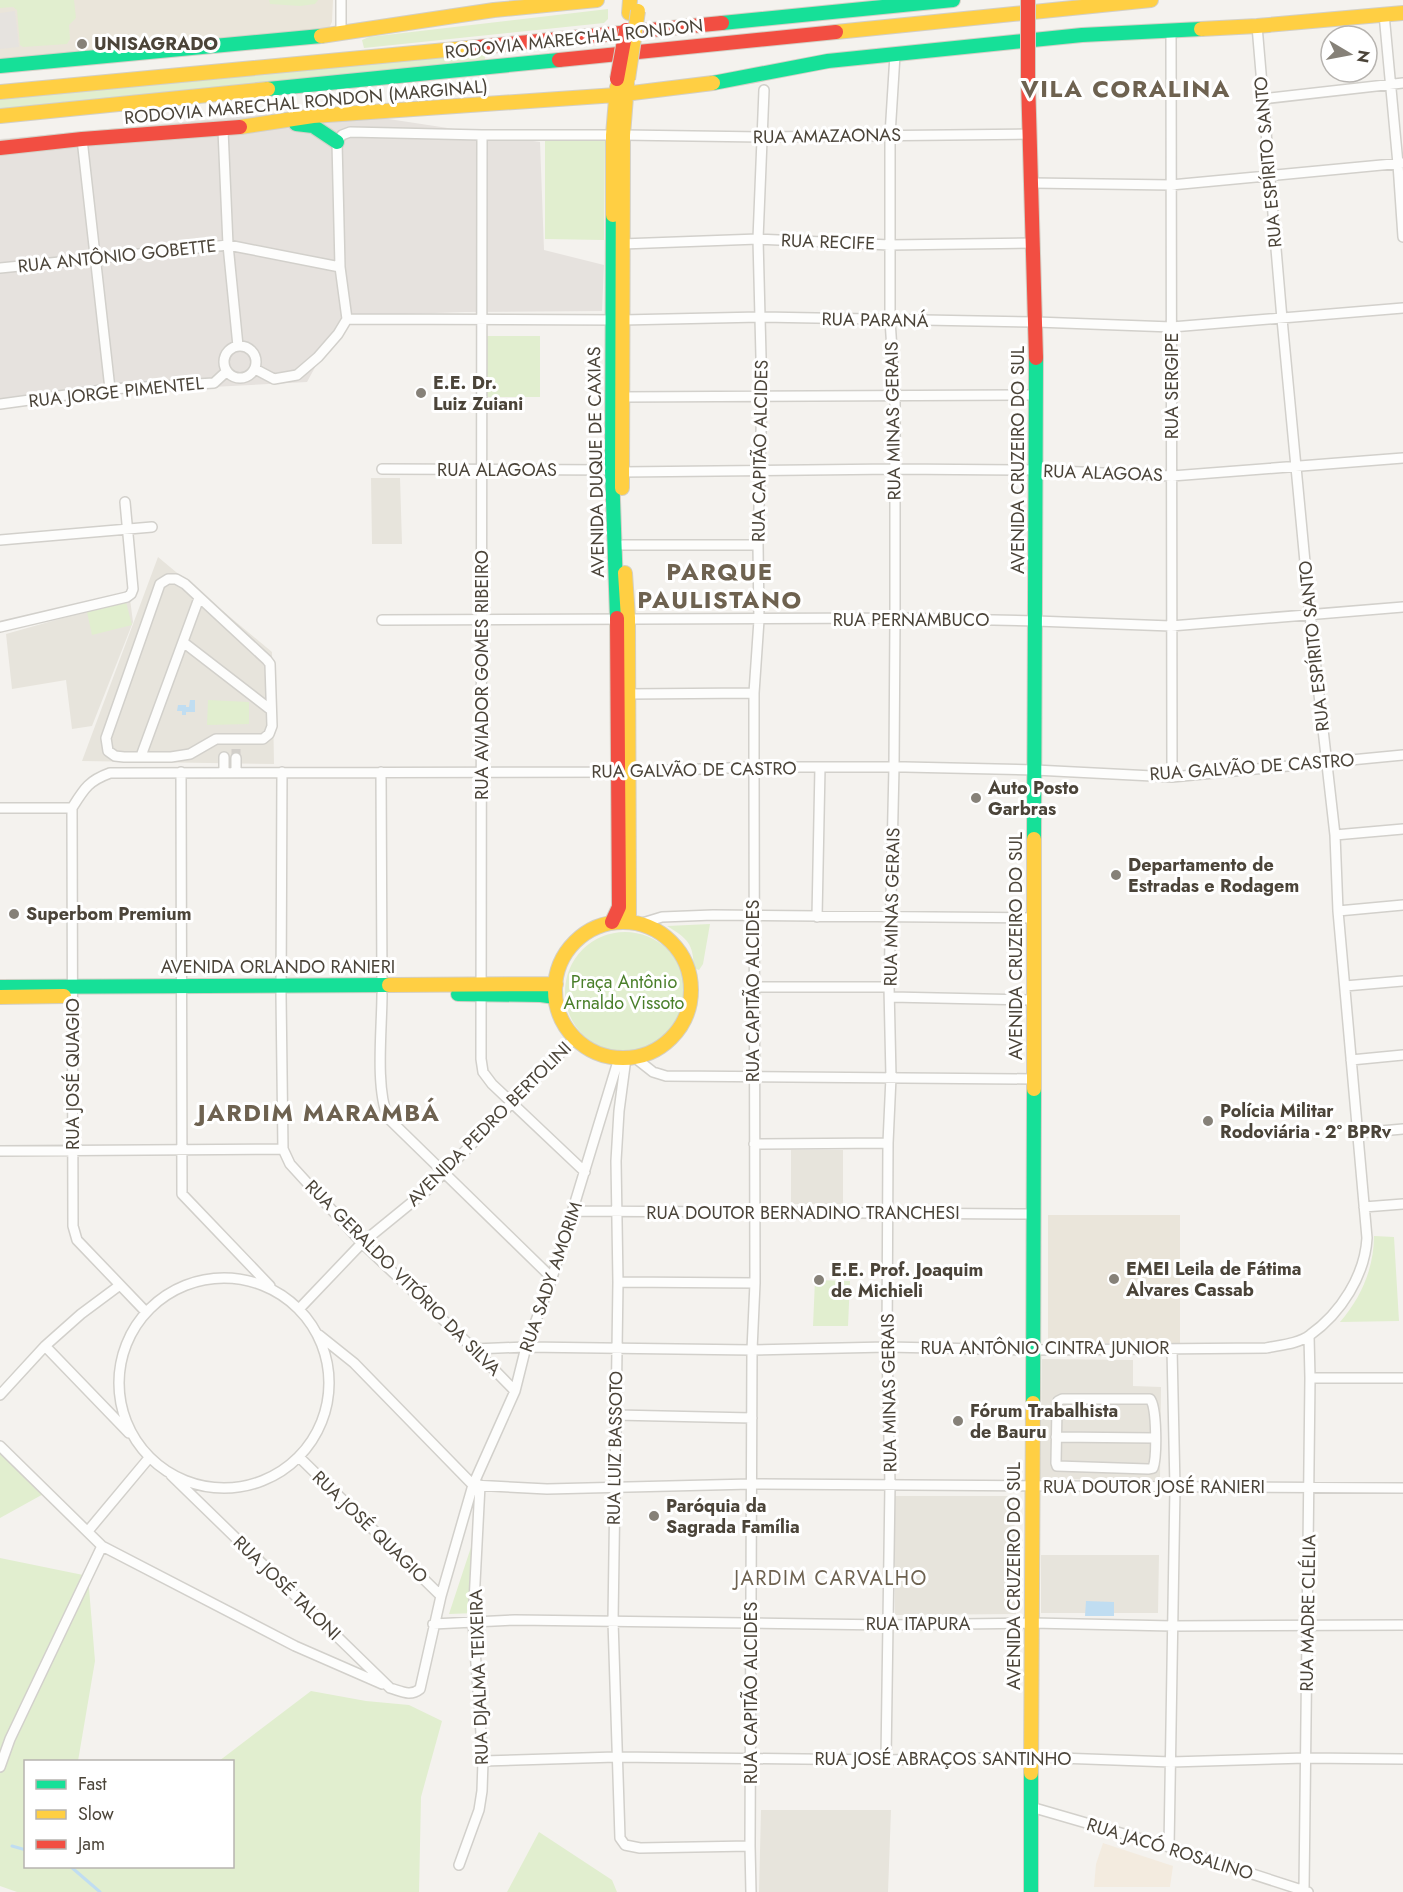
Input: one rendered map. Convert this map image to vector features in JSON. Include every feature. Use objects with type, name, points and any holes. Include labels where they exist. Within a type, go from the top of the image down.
[{"type":"main road","points":[[0,66],[341,34],[494,10],[597,0]]},
{"type":"main road","name":"RODOVIA MARECHAL RONDON","points":[[0,92],[634,33],[953,0]]},
{"type":"main road","name":"AVENIDA CRUZEIRO DO SUL","points":[[1028,0],[1028,79],[1036,322],[1031,1892]]},
{"type":"main road","name":"RODOVIA MARECHAL RONDON","points":[[0,116],[1151,0]]},
{"type":"main road","name":"AVENIDA DUQUE DE CAXIAS","points":[[634,6],[621,94],[618,135],[617,320],[617,471],[624,772],[634,923]]},
{"type":"main road","name":"RODOVIA MARECHAL RONDON (MARGINAL)","points":[[0,148],[82,139],[223,130],[313,116],[621,94],[702,84],[828,61],[1082,35],[1257,26],[1403,13]]},
{"type":"main road","points":[[274,122],[313,126],[337,142]]},
{"type":"main road","name":"AVENIDA DUQUE DE CAXIAS","points":[[612,922],[620,907],[628,694],[622,618],[623,545],[617,471],[622,397],[617,320],[622,244],[618,135]]},
{"type":"main road","points":[[612,922],[634,923],[656,930],[671,942],[682,956],[688,974],[690,992],[687,1011],[679,1028],[667,1041],[651,1052],[626,1058],[608,1057],[590,1050],[565,1026],[558,1012],[555,991],[561,961],[582,935],[612,922]]},
{"type":"main road","name":"AVENIDA ORLANDO RANIERI","points":[[0,987],[73,992]]},
{"type":"main road","name":"AVENIDA ORLANDO RANIERI","points":[[0,997],[73,992],[181,990],[481,989],[555,991]]},
{"type":"street","points":[[341,0],[341,34]]},
{"type":"street","points":[[1384,14],[1390,84],[1401,163],[1403,237]]},
{"type":"street","name":"RUA ESPÍRITO SANTO","points":[[1257,26],[1310,615],[1335,835],[1338,912],[1364,1207],[1366,1255],[1360,1272],[1346,1297]]},
{"type":"street","name":"RUA SERGIPE","points":[[1171,31],[1173,777]]},
{"type":"street","name":"RUA MINAS GERAIS","points":[[886,1760],[890,1485],[887,1347],[888,1143],[891,1077],[895,618],[895,395],[890,320],[890,135],[895,55]]},
{"type":"street","points":[[1262,99],[1403,83]]},
{"type":"street","name":"RUA CAPITÃO ALCIDES","points":[[751,1892],[751,1484],[755,1283],[754,693],[759,620],[758,545],[762,396],[758,239],[764,90]]},
{"type":"street","points":[[223,130],[228,245],[238,346],[246,346],[254,353],[255,369]]},
{"type":"street","name":"RUA AMAZAONAS","points":[[337,142],[342,135],[350,132],[762,137],[1031,134]]},
{"type":"street","name":"RUA AVIADOR GOMES RIBEIRO","points":[[482,135],[481,989],[483,1072],[492,1084],[585,1172]]},
{"type":"street","points":[[82,139],[110,389]]},
{"type":"street","points":[[337,142],[340,267],[346,319]]},
{"type":"street","points":[[1032,183],[1171,185],[1401,163]]},
{"type":"street","name":"RUA RECIFE","points":[[622,244],[758,239],[890,245],[1034,243]]},
{"type":"street","name":"RUA ANTÔNIO GOBETTE","points":[[0,268],[228,245],[340,267]]},
{"type":"street","name":"RUA PARANÁ","points":[[346,319],[617,320],[760,317],[1172,327],[1403,308]]},
{"type":"street","name":"RUA JORGE PIMENTEL","points":[[238,346],[231,348],[224,361],[227,371],[236,377],[247,377],[255,369],[274,379],[297,375],[318,357],[338,334],[346,319]]},
{"type":"street","name":"RUA JORGE PIMENTEL","points":[[0,404],[110,389],[214,383],[227,371]]},
{"type":"street","points":[[622,397],[1035,395]]},
{"type":"street","name":"RUA ALAGOAS","points":[[382,469],[1035,470],[1172,476],[1403,458]]},
{"type":"street","points":[[0,627],[127,597],[131,594],[133,589],[125,502]]},
{"type":"street","points":[[0,540],[152,527]]},
{"type":"street","points":[[623,545],[758,545]]},
{"type":"street","points":[[224,772],[225,748],[216,739],[190,754],[171,757],[115,756],[108,751],[106,738],[160,584],[168,579],[176,579],[185,584],[270,664],[272,726],[269,734],[263,739],[237,743],[225,748]]},
{"type":"street","points":[[141,756],[199,598]]},
{"type":"street","name":"RUA PERNAMBUCO","points":[[382,620],[895,618],[1171,626],[1403,607]]},
{"type":"street","points":[[183,642],[271,710]]},
{"type":"street","points":[[628,694],[754,693]]},
{"type":"street","name":"RUA GALVÃO DE CASTRO","points":[[72,808],[86,785],[110,773],[624,772],[754,767],[894,767],[1035,770],[1173,777],[1403,755]]},
{"type":"street","points":[[236,758],[236,772]]},
{"type":"street","points":[[817,917],[820,767]]},
{"type":"street","points":[[181,772],[182,1194],[272,1288],[300,1308],[319,1335],[354,1363],[476,1485]]},
{"type":"street","points":[[0,1150],[283,1149],[282,772]]},
{"type":"street","points":[[381,772],[381,1090],[383,1106],[388,1118],[552,1278]]},
{"type":"street","points":[[0,808],[72,808]]},
{"type":"street","name":"RUA JOSÉ QUAGIO","points":[[72,808],[73,1226],[77,1240],[146,1312]]},
{"type":"street","points":[[1335,835],[1403,829]]},
{"type":"street","points":[[1338,912],[1403,904]]},
{"type":"street","points":[[634,923],[662,917],[1033,918]]},
{"type":"street","points":[[1345,986],[1403,981]]},
{"type":"street","points":[[754,987],[1034,1000]]},
{"type":"street","name":"AVENIDA PEDRO BERTOLINI","points":[[300,1308],[362,1243],[427,1190],[575,1038]]},
{"type":"street","points":[[1351,1060],[1403,1055]]},
{"type":"street","points":[[626,1058],[659,1075],[1033,1079]]},
{"type":"street","name":"RUA SADY AMORIM","points":[[409,1694],[420,1689],[441,1596],[476,1485],[515,1391],[526,1347],[552,1278],[585,1172],[626,1058]]},
{"type":"street","name":"RUA LUIZ BASSOTO","points":[[626,1058],[617,1130],[616,1161],[618,1282],[613,1621],[620,1838],[626,1845],[640,1848],[750,1846]]},
{"type":"street","points":[[1358,1133],[1403,1129]]},
{"type":"street","points":[[754,1144],[888,1143]]},
{"type":"street","name":"RUA GERALDO VITÓRIO DA SILVA","points":[[283,1149],[290,1164],[362,1243],[515,1391]]},
{"type":"street","points":[[1364,1207],[1403,1204]]},
{"type":"street","name":"RUA DOUTOR BERNADINO TRANCHESI","points":[[573,1211],[1032,1214]]},
{"type":"street","points":[[133,1437],[122,1412],[118,1386],[121,1359],[131,1334],[146,1312],[173,1290],[205,1279],[239,1278],[272,1288]]},
{"type":"street","points":[[618,1282],[755,1283]]},
{"type":"street","points":[[0,1395],[45,1346],[81,1314],[120,1285]]},
{"type":"street","name":"RUA ANTÔNIO CINTRA JUNIOR","points":[[474,1349],[526,1347],[752,1350],[887,1347],[1033,1350],[1266,1348],[1292,1343],[1309,1336],[1329,1318],[1346,1297]]},
{"type":"street","points":[[45,1346],[133,1437],[149,1458],[171,1475],[203,1488],[238,1489],[272,1479],[300,1458],[319,1431],[329,1400],[329,1366],[319,1335]]},
{"type":"street","name":"RUA MADRE CLÉLIA","points":[[1306,1891],[1309,1336]]},
{"type":"street","points":[[1169,1847],[1175,1488],[1172,1349]]},
{"type":"street","points":[[1310,1378],[1403,1378]]},
{"type":"street","points":[[1062,1399],[1150,1399],[1153,1402],[1154,1465],[1148,1469],[1060,1467],[1056,1463],[1056,1437],[1057,1407],[1058,1401],[1062,1399]]},
{"type":"street","points":[[616,1415],[752,1418]]},
{"type":"street","points":[[1155,1418],[1173,1419]]},
{"type":"street","points":[[1056,1437],[1154,1438]]},
{"type":"street","points":[[0,1446],[102,1546],[295,1646],[390,1688]]},
{"type":"street","points":[[88,1531],[149,1458]]},
{"type":"street","name":"RUA JOSÉ QUAGIO","points":[[300,1458],[441,1596]]},
{"type":"street","name":"RUA JOSÉ TALONI","points":[[171,1475],[390,1688],[409,1694]]},
{"type":"street","name":"RUA DOUTOR JOSÉ RANIERI","points":[[476,1485],[547,1489],[751,1484],[1403,1488]]},
{"type":"street","name":"RUA DJALMA TEIXEIRA","points":[[459,1865],[479,1810],[482,1791],[483,1761],[473,1622],[476,1485]]},
{"type":"street","points":[[0,1767],[3,1743],[102,1546]]},
{"type":"street","name":"RUA ITAPURA","points":[[434,1624],[515,1620],[888,1625],[1032,1623],[1173,1626],[1403,1625]]},
{"type":"street","name":"RUA JOSÉ ABRAÇOS SANTINHO","points":[[483,1761],[616,1757],[886,1760],[1031,1757],[1171,1762],[1306,1758],[1403,1759]]},
{"type":"street","name":"RUA JACÓ ROSALINO","points":[[1030,1807],[1169,1847],[1306,1891]]},
{"type":"shaded area","name":"UNISAGRADO","points":[[0,0],[333,0],[332,22],[329,28],[0,60]]},
{"type":"shaded area","points":[[15,11],[19,47],[0,49],[0,13]]},
{"type":"shaded area","points":[[323,109],[540,142],[544,250],[604,265],[602,311],[343,316],[307,382],[134,391],[0,409],[0,139]]},
{"type":"shaded area","points":[[371,478],[400,478],[402,544],[372,544]]},
{"type":"shaded area","points":[[158,557],[272,652],[274,764],[82,761]]},
{"type":"shaded area","points":[[130,599],[133,622],[92,726],[72,729],[66,680],[12,689],[6,634]]},
{"type":"shaded area","points":[[791,1150],[843,1150],[843,1204],[791,1204]]},
{"type":"shaded area","name":"EMEI Leila de Fátima Alvares Cassab","points":[[1048,1215],[1180,1215],[1180,1343],[1048,1343]]},
{"type":"shaded area","points":[[1042,1359],[1133,1360],[1133,1386],[1161,1387],[1160,1480],[1040,1479]]},
{"type":"shaded area","points":[[894,1496],[1014,1496],[1016,1614],[895,1615]]},
{"type":"shaded area","points":[[1041,1555],[1159,1555],[1158,1613],[1041,1613]]},
{"type":"shaded area","points":[[761,1810],[891,1810],[888,1892],[759,1892]]},
{"type":"shaded area","points":[[1103,1843],[1173,1866],[1170,1887],[1094,1887],[1096,1864]]},
{"type":"green space","points":[[0,0],[74,0],[76,18],[69,25],[70,39],[67,44],[23,47],[20,45],[17,10],[13,7],[0,8]]},
{"type":"green space","points":[[269,0],[318,0],[315,4],[300,6],[270,4]]},
{"type":"green space","points":[[608,9],[608,19],[604,23],[364,48],[362,40],[369,37]]},
{"type":"green space","points":[[486,51],[484,65],[0,111],[0,98]]},
{"type":"green space","points":[[545,141],[605,141],[604,240],[545,239]]},
{"type":"green space","points":[[485,336],[540,336],[540,397],[484,397]]},
{"type":"green space","points":[[126,602],[132,625],[92,635],[87,612]]},
{"type":"green space","points":[[208,700],[249,702],[249,724],[207,725]]},
{"type":"green space","points":[[710,924],[703,964],[699,970],[694,968],[688,942],[667,926]]},
{"type":"green space","name":"Praça Antônio Arnaldo Vissoto","points":[[625,932],[648,937],[667,950],[680,969],[685,992],[680,1015],[667,1034],[648,1047],[625,1052],[602,1047],[583,1034],[570,1015],[565,992],[570,969],[583,950],[602,937]]},
{"type":"green space","points":[[1374,1236],[1394,1237],[1399,1321],[1340,1322],[1354,1303],[1365,1282],[1372,1260]]},
{"type":"green space","points":[[815,1280],[850,1281],[848,1326],[813,1326]]},
{"type":"green space","points":[[0,1449],[47,1492],[0,1518]]},
{"type":"green space","points":[[479,1523],[476,1613],[449,1614]]},
{"type":"green space","points":[[0,1558],[88,1576],[95,1661],[78,1760],[24,1760],[24,1868],[234,1868],[234,1760],[220,1760],[311,1691],[366,1701],[409,1705],[442,1721],[421,1797],[419,1892],[17,1892],[0,1886]]},
{"type":"green space","points":[[539,1832],[612,1880],[617,1892],[507,1892]]},
{"type":"water","points":[[190,700],[195,700],[195,712],[186,712],[186,715],[182,715],[182,711],[177,711],[178,705],[189,707]]},
{"type":"water","points":[[1086,1601],[1114,1602],[1114,1616],[1085,1616]]},
{"type":"waterway","points":[[12,1846],[24,1849]]},
{"type":"waterway","points":[[72,1868],[100,1892]]},
{"type":"tunnel","points":[[236,747],[236,758]]},
{"type":"traffic: fast","points":[[722,23],[953,0]]},
{"type":"traffic: fast","points":[[713,83],[828,61],[1082,35],[1201,29]]},
{"type":"traffic: fast","points":[[0,66],[321,36]]},
{"type":"traffic: fast","points":[[268,89],[559,60]]},
{"type":"traffic: fast","points":[[296,124],[313,126],[337,142]]},
{"type":"traffic: fast","points":[[613,215],[612,470],[617,618]]},
{"type":"traffic: fast","points":[[1034,839],[1036,358]]},
{"type":"traffic: fast","points":[[0,987],[389,985]]},
{"type":"traffic: fast","points":[[458,994],[555,997]]},
{"type":"traffic: fast","points":[[1033,1403],[1034,1089]]},
{"type":"traffic: fast","points":[[1031,1773],[1031,1892]]},
{"type":"traffic: slow","points":[[321,36],[494,10],[597,0]]},
{"type":"traffic: slow","points":[[629,13],[630,0]]},
{"type":"traffic: slow","points":[[836,32],[1151,0]]},
{"type":"traffic: slow","points":[[628,79],[638,11]]},
{"type":"traffic: slow","points":[[1201,29],[1403,13]]},
{"type":"traffic: slow","points":[[0,92],[478,47]]},
{"type":"traffic: slow","points":[[240,127],[313,116],[616,95],[713,83]]},
{"type":"traffic: slow","points":[[622,488],[623,135],[627,84]]},
{"type":"traffic: slow","points":[[613,215],[613,135],[617,87]]},
{"type":"traffic: slow","points":[[0,116],[268,89]]},
{"type":"traffic: slow","points":[[625,573],[628,618],[629,922]]},
{"type":"traffic: slow","points":[[1034,839],[1034,1089]]},
{"type":"traffic: slow","points":[[623,922],[649,927],[671,942],[686,964],[691,990],[686,1016],[671,1038],[649,1053],[623,1058],[597,1053],[575,1038],[560,1016],[555,990],[560,964],[575,942],[597,927],[623,922]]},
{"type":"traffic: slow","points":[[389,985],[556,984]]},
{"type":"traffic: slow","points":[[0,997],[64,996]]},
{"type":"traffic: slow","points":[[1031,1773],[1033,1403]]},
{"type":"traffic: jam","points":[[1028,0],[1028,79]]},
{"type":"traffic: jam","points":[[478,47],[722,23]]},
{"type":"traffic: jam","points":[[617,79],[626,30]]},
{"type":"traffic: jam","points":[[559,60],[836,32]]},
{"type":"traffic: jam","points":[[1028,79],[1036,358]]},
{"type":"traffic: jam","points":[[0,148],[82,139],[240,127]]},
{"type":"traffic: jam","points":[[612,922],[619,907],[617,618]]},
{"type":"place","name":"UNISAGRADO","points":[[82,44]]},
{"type":"place","name":"E.E. Dr. Luiz Zuiani","points":[[421,393]]},
{"type":"place","name":"Auto Posto Garbras","points":[[976,798]]},
{"type":"place","name":"Departamento de Estradas e Rodagem","points":[[1116,875]]},
{"type":"place","name":"Superbom Premium","points":[[14,914]]},
{"type":"place","name":"Polícia Militar Rodoviária - 2º BPRv","points":[[1208,1121]]},
{"type":"place","name":"EMEI Leila de Fátima Alvares Cassab","points":[[1114,1279]]},
{"type":"place","name":"E.E. Prof. Joaquim de Michieli","points":[[819,1280]]},
{"type":"place","name":"Fórum Trabalhista de Bauru","points":[[958,1421]]},
{"type":"place","name":"Paróquia da Sagrada Família","points":[[654,1516]]},
{"type":"district","name":"VILA CORALINA","points":[[1126,89]]},
{"type":"district","name":"PARQUE PAULISTANO","points":[[720,586]]},
{"type":"district","name":"JARDIM MARAMBÁ","points":[[319,1113]]},
{"type":"district","name":"JARDIM CARVALHO","points":[[831,1578]]}]
